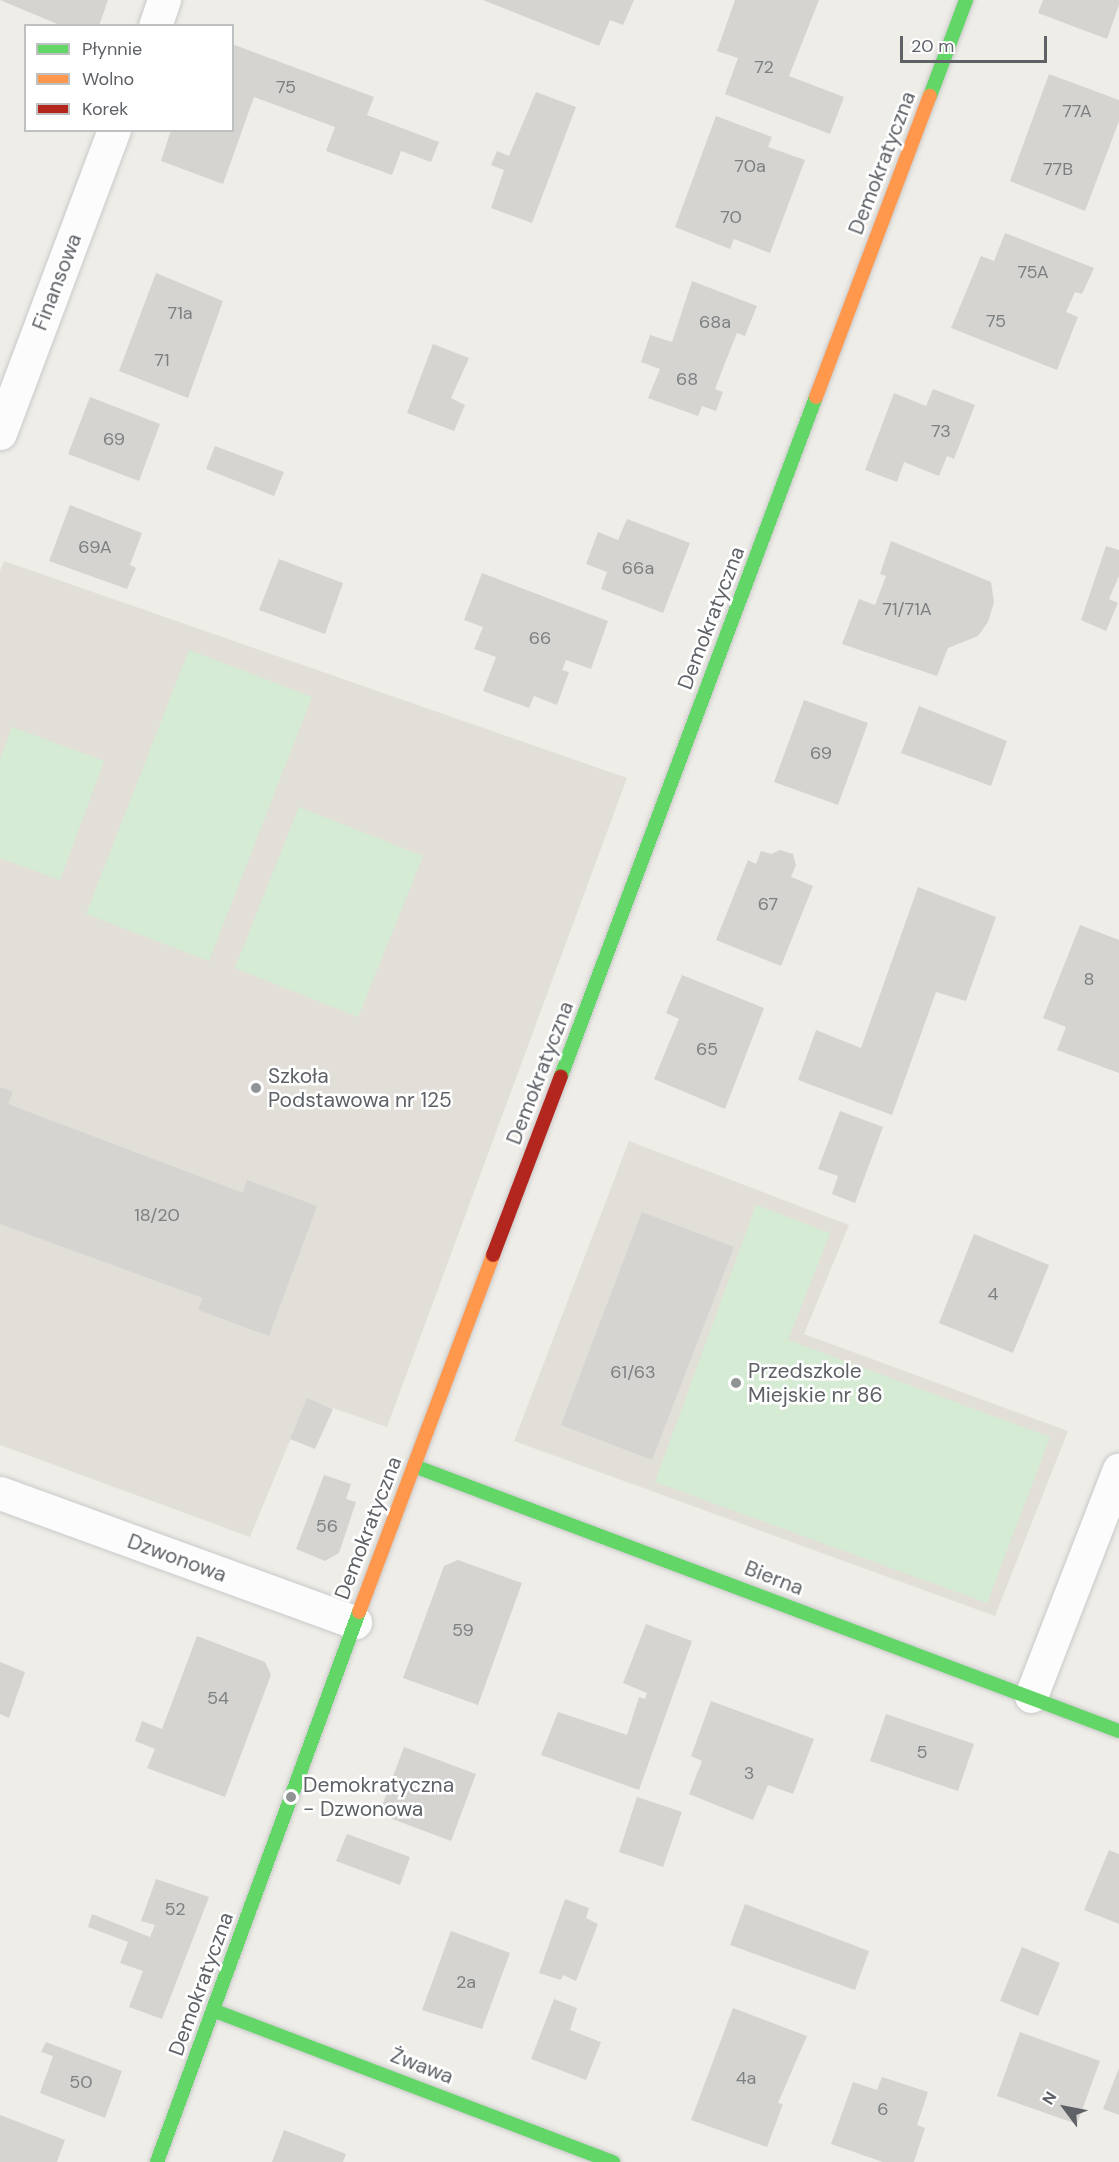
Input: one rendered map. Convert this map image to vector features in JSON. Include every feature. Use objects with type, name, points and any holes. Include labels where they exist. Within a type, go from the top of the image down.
[{"type":"street","points":[[155,24],[164,0]]},
{"type":"street","name":"Demokratyczna","points":[[157,2162],[215,2010],[355,1622],[966,0]]},
{"type":"street","name":"Finansowa","points":[[0,433],[113,132]]},
{"type":"street","name":"Bierna","points":[[414,1467],[1031,1696],[1119,1731]]},
{"type":"street","points":[[1031,1696],[1119,1469]]},
{"type":"street","name":"Dzwonowa","points":[[0,1493],[355,1622]]},
{"type":"street","name":"Żwawa","points":[[215,2010],[613,2162]]},
{"type":"shaded area","name":"Szkoła Podstawowa nr 125","points":[[4,561],[627,778],[387,1427],[307,1399],[250,1537],[0,1445],[0,571]]},
{"type":"shaded area","name":"Przedszkole Miejskie nr 86","points":[[629,1141],[849,1225],[804,1334],[1068,1431],[995,1616],[514,1441]]},
{"type":"green space","points":[[189,650],[312,697],[209,961],[86,914]]},
{"type":"green space","points":[[12,727],[104,761],[60,880],[0,858],[0,760]]},
{"type":"green space","points":[[299,807],[423,856],[358,1017],[235,968]]},
{"type":"green space","points":[[756,1205],[830,1233],[788,1340],[1050,1437],[987,1603],[655,1482]]},
{"type":"building","points":[[0,0],[108,0],[100,24],[57,24]]},
{"type":"building","points":[[483,0],[634,0],[623,25],[610,20],[599,46]]},
{"type":"building","points":[[735,0],[819,0],[789,76],[844,97],[830,134],[725,94],[738,58],[717,51]]},
{"type":"building","points":[[1043,0],[1119,0],[1119,5],[1107,39],[1038,13]]},
{"type":"building","points":[[234,45],[374,97],[367,115],[439,142],[431,162],[401,151],[392,175],[326,151],[335,127],[254,97],[223,184],[161,161],[170,132],[234,132]]},
{"type":"building","points":[[1049,74],[1119,100],[1119,121],[1085,211],[1010,181]]},
{"type":"building","points":[[536,92],[576,107],[532,223],[491,208],[504,170],[491,165],[497,151],[509,156]]},
{"type":"building","points":[[716,116],[772,137],[768,147],[805,160],[770,253],[734,239],[730,249],[675,227]]},
{"type":"building","points":[[1005,233],[1094,268],[1082,294],[1075,292],[1066,312],[1078,317],[1057,370],[951,328],[981,256],[994,261]]},
{"type":"building","points":[[156,273],[223,301],[188,398],[119,371]]},
{"type":"building","points":[[692,281],[757,306],[745,336],[737,333],[725,363],[715,389],[723,392],[716,411],[702,406],[698,416],[648,398],[660,369],[641,362],[650,335],[672,342]]},
{"type":"building","points":[[433,344],[469,358],[451,398],[465,405],[454,431],[407,413]]},
{"type":"building","points":[[933,389],[975,405],[954,459],[947,456],[939,476],[904,462],[897,482],[865,470],[894,393],[926,406]]},
{"type":"building","points":[[90,397],[160,424],[139,481],[68,454]]},
{"type":"building","points":[[215,446],[284,472],[274,496],[206,469]]},
{"type":"building","points":[[70,505],[142,533],[130,565],[136,568],[127,589],[49,561]]},
{"type":"building","points":[[627,519],[690,543],[663,613],[601,589],[607,572],[586,564],[598,532],[618,540]]},
{"type":"building","points":[[891,541],[991,582],[994,602],[988,622],[978,636],[948,648],[937,676],[842,644],[859,599],[875,605],[886,576],[880,574]]},
{"type":"building","points":[[1106,546],[1119,550],[1119,576],[1109,599],[1118,603],[1106,631],[1081,620]]},
{"type":"building","points":[[279,559],[343,583],[325,634],[259,610]]},
{"type":"building","points":[[482,573],[608,621],[591,669],[566,660],[562,670],[569,672],[557,705],[534,696],[529,708],[483,691],[496,657],[474,649],[483,627],[464,620]]},
{"type":"building","points":[[804,700],[868,723],[838,805],[774,782]]},
{"type":"building","points":[[919,706],[1007,741],[991,786],[901,753]]},
{"type":"building","points":[[780,850],[793,854],[796,865],[791,877],[813,886],[781,966],[716,940],[748,860],[756,864],[761,851],[771,854]]},
{"type":"building","points":[[918,887],[996,917],[966,1001],[936,992],[892,1115],[798,1080],[816,1030],[861,1048]]},
{"type":"building","points":[[1080,925],[1119,940],[1119,1073],[1057,1050],[1066,1027],[1043,1018]]},
{"type":"building","points":[[682,975],[764,1008],[725,1109],[654,1079],[679,1019],[666,1013]]},
{"type":"building","points":[[0,1087],[13,1092],[8,1104],[243,1193],[247,1180],[317,1206],[269,1336],[198,1310],[203,1298],[0,1224]]},
{"type":"building","points":[[840,1111],[883,1127],[855,1203],[832,1194],[838,1176],[818,1169]]},
{"type":"building","points":[[642,1212],[734,1247],[652,1460],[561,1425]]},
{"type":"building","points":[[974,1234],[1049,1265],[1013,1353],[939,1323]]},
{"type":"building","points":[[307,1398],[333,1409],[315,1449],[290,1439]]},
{"type":"building","points":[[324,1475],[351,1484],[346,1499],[356,1502],[339,1553],[325,1561],[296,1549]]},
{"type":"building","points":[[458,1560],[522,1583],[478,1705],[403,1678],[444,1566]]},
{"type":"building","points":[[646,1624],[692,1641],[639,1790],[541,1755],[558,1712],[627,1735],[639,1697],[645,1699],[647,1693],[623,1683]]},
{"type":"building","points":[[197,1636],[265,1662],[271,1675],[225,1797],[147,1768],[155,1749],[135,1741],[142,1721],[162,1729]]},
{"type":"building","points":[[0,1662],[25,1672],[9,1718],[0,1714]]},
{"type":"building","points":[[711,1701],[814,1739],[793,1794],[768,1785],[753,1820],[689,1794],[702,1761],[691,1756]]},
{"type":"building","points":[[886,1714],[974,1744],[958,1791],[870,1761]]},
{"type":"building","points":[[404,1747],[476,1774],[451,1841],[379,1814]]},
{"type":"building","points":[[637,1797],[682,1812],[663,1867],[619,1852]]},
{"type":"building","points":[[347,1834],[410,1857],[400,1885],[336,1861]]},
{"type":"building","points":[[1109,1850],[1119,1854],[1119,1924],[1084,1910]]},
{"type":"building","points":[[156,1879],[209,1897],[162,2019],[129,2007],[143,1971],[120,1963],[128,1942],[88,1927],[92,1914],[150,1937],[155,1925],[141,1921]]},
{"type":"building","points":[[565,1899],[589,1908],[586,1918],[598,1924],[576,1981],[563,1975],[561,1980],[539,1973]]},
{"type":"building","points":[[745,1904],[869,1951],[855,1990],[730,1945]]},
{"type":"building","points":[[451,1931],[510,1953],[482,2029],[422,2010]]},
{"type":"building","points":[[1022,1947],[1060,1963],[1038,2016],[1000,2001]]},
{"type":"building","points":[[554,1999],[577,2008],[570,2030],[601,2042],[586,2080],[531,2059]]},
{"type":"building","points":[[733,2008],[807,2036],[778,2103],[783,2104],[767,2147],[691,2120]]},
{"type":"building","points":[[1020,2032],[1100,2061],[1077,2124],[997,2096]]},
{"type":"building","points":[[46,2042],[122,2071],[105,2118],[40,2093],[53,2056],[41,2052]]},
{"type":"building","points":[[1119,2068],[1119,2115],[1103,2109]]},
{"type":"building","points":[[882,2077],[928,2092],[917,2125],[925,2128],[914,2162],[883,2162],[831,2144],[853,2082],[877,2090]]},
{"type":"building","points":[[0,2115],[65,2140],[57,2162],[0,2162]]},
{"type":"building","points":[[284,2130],[346,2154],[343,2162],[272,2162]]},
{"type":"traffic: fast","points":[[930,96],[966,0]]},
{"type":"traffic: fast","points":[[561,1076],[816,397]]},
{"type":"traffic: fast","points":[[414,1466],[1119,1731]]},
{"type":"traffic: fast","points":[[157,2162],[359,1612]]},
{"type":"traffic: fast","points":[[215,2011],[613,2162]]},
{"type":"traffic: slow","points":[[816,397],[930,96]]},
{"type":"traffic: slow","points":[[359,1612],[493,1255]]},
{"type":"traffic: jam","points":[[493,1255],[561,1076]]},
{"type":"place","name":"Szkoła Podstawowa nr 125","points":[[256,1088]]},
{"type":"place","name":"Przedszkole Miejskie nr 86","points":[[736,1383]]},
{"type":"place","name":"Demokratyczna - Dzwonowa","points":[[291,1797]]}]
